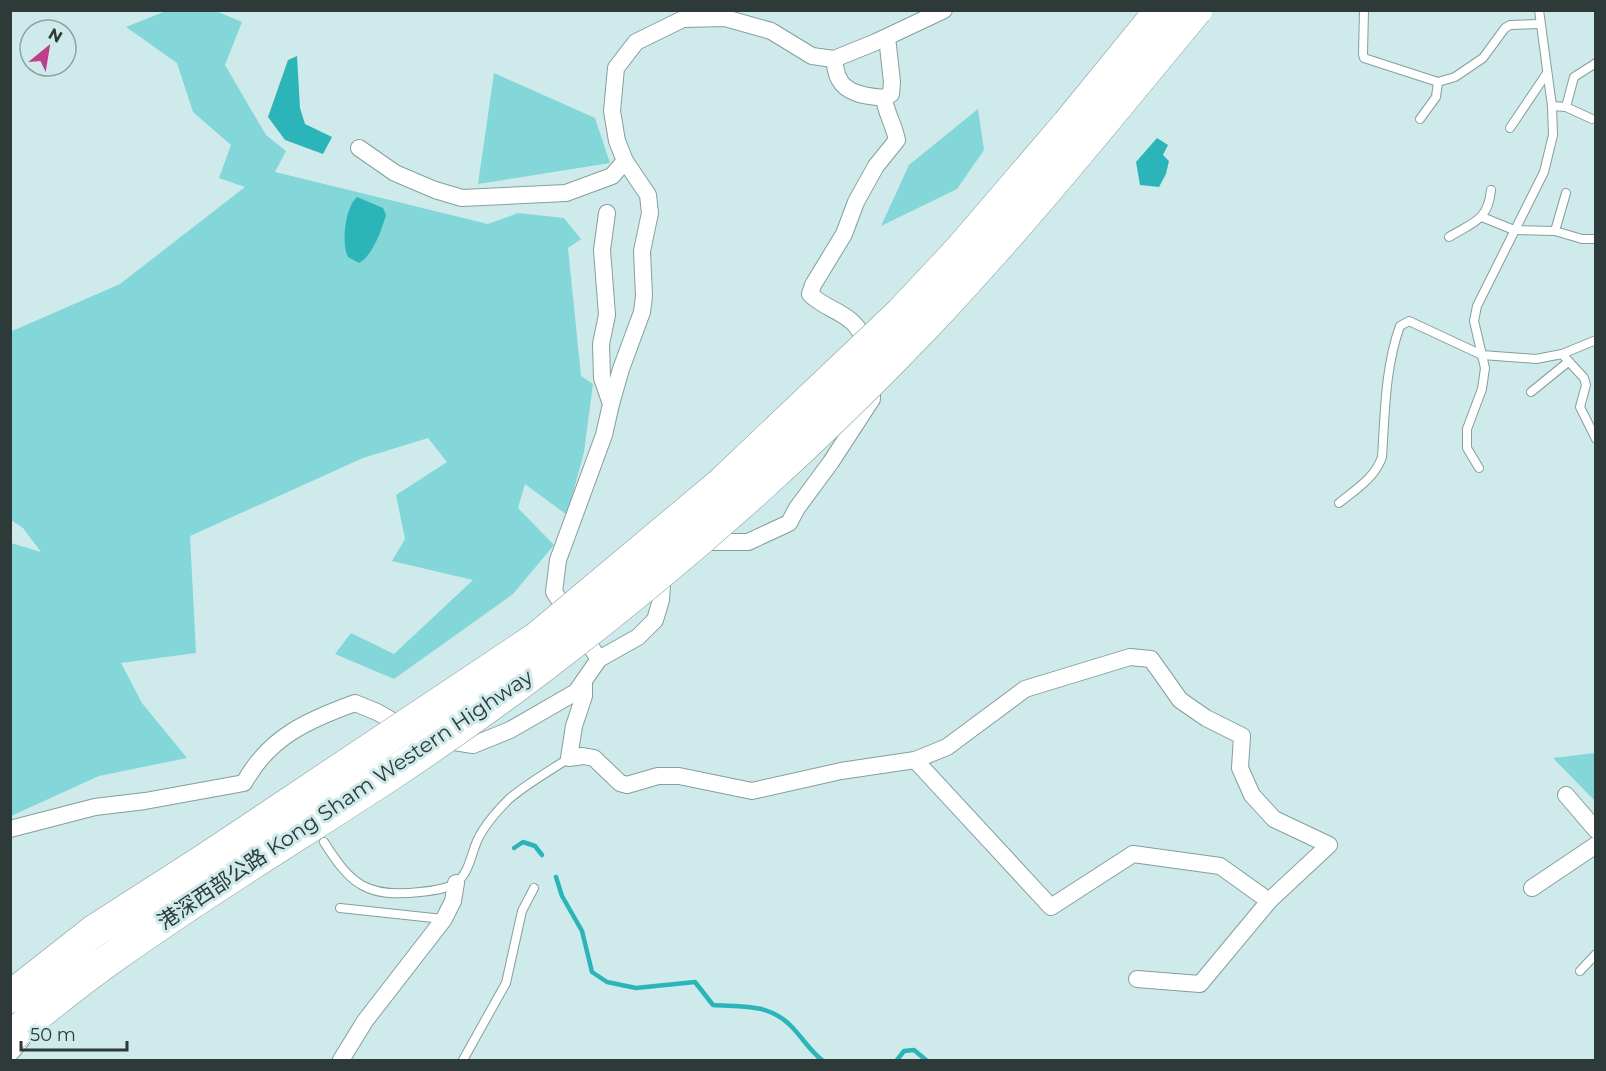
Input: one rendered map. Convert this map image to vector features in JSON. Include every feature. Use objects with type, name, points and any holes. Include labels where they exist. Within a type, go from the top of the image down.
[{"type":"highway","name":"港深西部公路 Kong Sham Western Highway","points":[[10,997],[22,982],[94,931],[223,848],[537,638],[721,484],[901,313],[961,249],[1068,124],[1161,10]]},
{"type":"highway","name":"港深西部公路 Kong Sham Western Highway","points":[[26,1033],[65,993],[163,921],[472,718],[637,591],[728,515],[826,424],[921,329],[1004,239],[1196,10]]},
{"type":"street","points":[[599,659],[554,592],[558,560],[604,435],[621,369],[642,312],[644,296],[642,251],[650,213],[648,195],[625,162],[617,141],[612,111],[616,68],[636,42],[682,20],[725,18],[771,31],[812,56],[834,59],[944,10]]},
{"type":"street","points":[[834,59],[839,80],[848,89],[864,96],[884,98],[891,94],[892,82],[887,37]]},
{"type":"street","points":[[10,829],[95,807],[145,801],[244,783],[269,748],[313,719],[355,703],[377,712],[418,735],[473,745],[510,730],[576,692],[599,659],[638,637],[655,620],[661,600],[664,562],[672,550],[702,541],[748,542],[789,523],[872,399],[874,366],[864,339],[852,321],[818,302],[810,294],[813,285],[844,234],[856,202],[876,166],[897,140],[886,111],[884,98]]},
{"type":"street","points":[[359,148],[395,173],[435,190],[462,198],[566,193],[612,176],[625,162]]},
{"type":"street","points":[[607,213],[602,250],[607,315],[601,344],[602,378],[611,404]]},
{"type":"street","points":[[584,681],[584,696],[574,726],[570,758],[583,756],[594,758],[620,783],[627,785],[658,776],[679,776],[752,790],[840,771],[915,760],[947,747],[1025,689],[1130,657],[1151,659],[1180,700],[1206,718],[1242,735],[1240,768],[1252,795],[1274,819],[1329,845],[1269,901],[1200,984],[1137,980]]},
{"type":"street","points":[[915,760],[1051,907],[1133,855],[1221,866],[1269,901]]},
{"type":"street","points":[[1566,795],[1596,830]]},
{"type":"street","points":[[1532,888],[1596,845]]},
{"type":"street","points":[[341,1060],[365,1021],[444,919],[453,901],[456,883]]},
{"type":"lane","points":[[1364,10],[1364,58],[1438,82],[1455,77],[1483,58],[1505,28],[1510,25],[1539,24]]},
{"type":"lane","points":[[1479,468],[1467,448],[1467,429],[1482,389],[1485,368],[1474,321],[1477,306],[1544,172],[1552,135],[1552,106],[1539,24],[1539,10]]},
{"type":"lane","points":[[1566,107],[1574,77],[1596,63]]},
{"type":"lane","points":[[1510,128],[1547,73]]},
{"type":"lane","points":[[1420,119],[1438,92],[1438,82]]},
{"type":"lane","points":[[1552,106],[1566,107],[1592,118]]},
{"type":"lane","points":[[1449,237],[1482,217],[1489,206],[1491,190]]},
{"type":"lane","points":[[1555,231],[1566,193]]},
{"type":"lane","points":[[1482,217],[1514,230],[1555,231],[1582,239],[1596,239]]},
{"type":"lane","points":[[1339,503],[1375,473],[1379,466],[1382,457],[1387,385],[1395,340],[1400,326],[1409,321],[1482,355],[1536,359],[1562,354],[1594,339]]},
{"type":"lane","points":[[1562,354],[1584,378],[1586,385],[1580,407],[1596,439]]},
{"type":"lane","points":[[1532,392],[1568,362]]},
{"type":"lane","points":[[324,842],[352,880],[380,892],[405,894],[435,890],[456,883],[471,862],[477,840],[484,828],[510,798],[570,758]]},
{"type":"lane","points":[[463,1060],[506,983],[522,911],[534,888]]},
{"type":"lane","points":[[340,908],[444,919]]},
{"type":"lane","points":[[1581,971],[1596,954]]},
{"type":"lane","points":[[10,1060],[26,1033]]},
{"type":"shaded area","points":[[166,11],[216,11],[242,22],[225,65],[266,135],[286,151],[275,172],[488,224],[518,213],[564,218],[581,239],[568,248],[581,376],[593,384],[584,452],[567,515],[525,484],[518,508],[554,545],[513,594],[394,679],[335,654],[351,633],[394,654],[473,580],[392,561],[405,539],[396,495],[447,462],[428,438],[363,458],[190,536],[196,653],[121,663],[142,703],[187,758],[99,776],[11,816],[11,543],[41,552],[23,528],[11,520],[10,332],[120,284],[245,187],[219,178],[231,145],[193,112],[177,63],[126,27]]},
{"type":"shaded area","points":[[297,56],[300,108],[305,124],[332,137],[323,154],[285,140],[268,117],[288,60]]},
{"type":"shaded area","points":[[494,73],[595,118],[610,163],[478,184]]},
{"type":"shaded area","points":[[978,109],[984,150],[957,189],[881,226],[909,165]]},
{"type":"shaded area","points":[[1157,138],[1168,145],[1163,155],[1169,161],[1166,174],[1159,187],[1140,185],[1136,162]]},
{"type":"shaded area","points":[[357,197],[383,208],[386,215],[372,249],[359,263],[348,257],[345,244],[347,217]]},
{"type":"shaded area","points":[[1596,753],[1595,801],[1553,758]]},
{"type":"waterway","points":[[514,848],[523,842],[535,846],[542,855]]},
{"type":"waterway","points":[[556,877],[562,896],[582,931],[592,972],[607,982],[636,988],[695,982],[713,1005],[744,1006],[773,1013],[791,1026],[822,1060]]},
{"type":"waterway","points":[[897,1060],[904,1051],[914,1050],[926,1060]]}]
